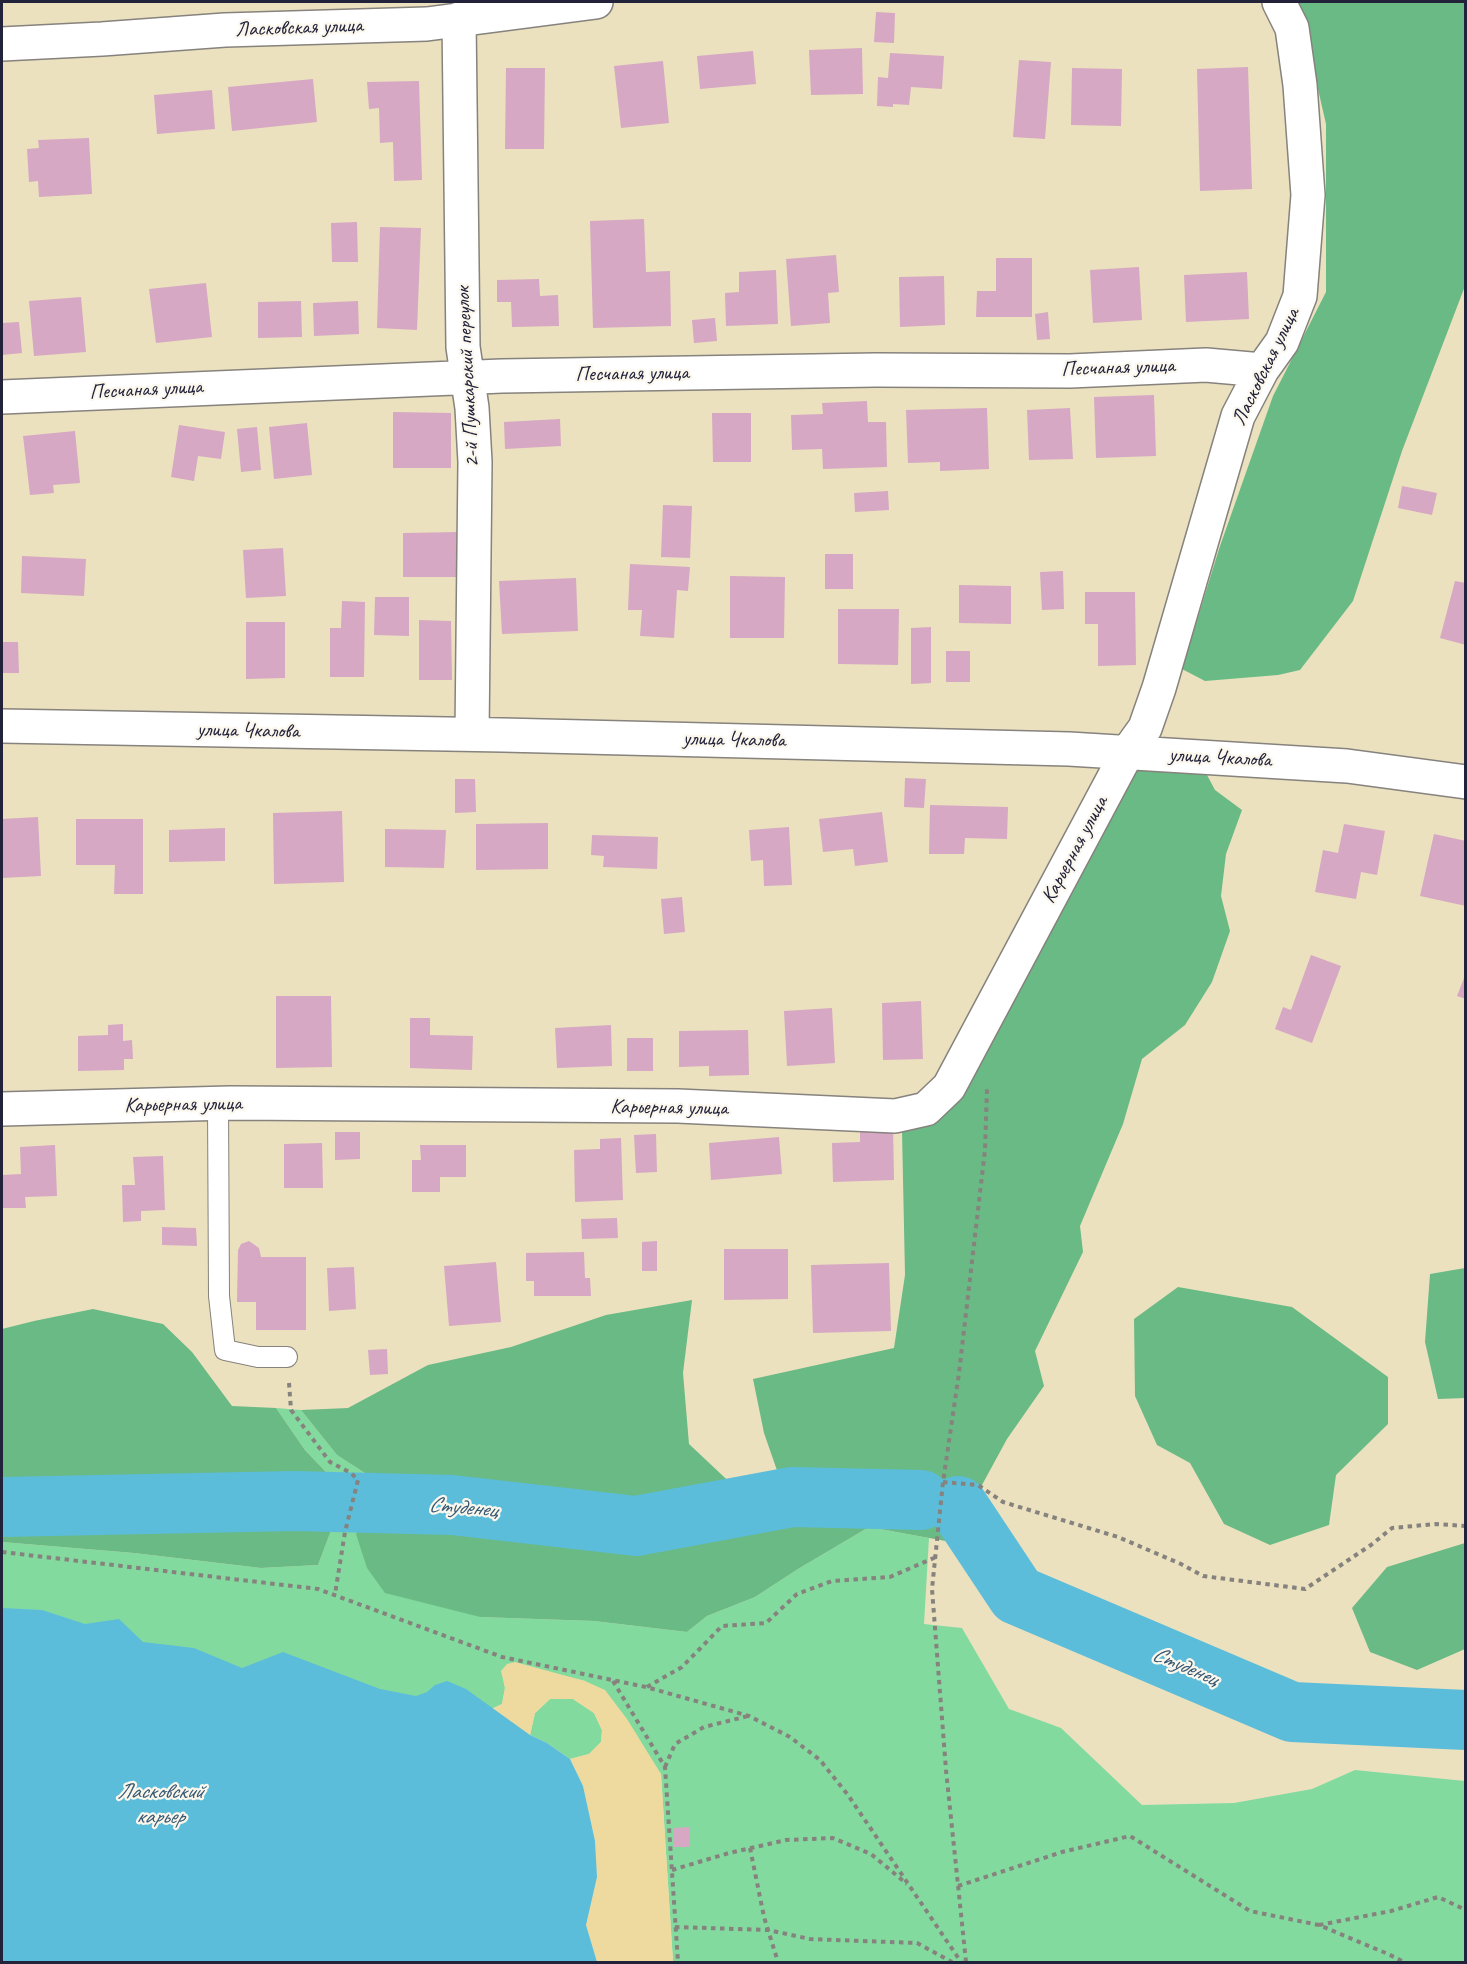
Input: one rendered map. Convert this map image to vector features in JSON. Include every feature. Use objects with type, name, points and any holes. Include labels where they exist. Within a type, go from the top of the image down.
[{"type":"street","name":"Ласковская улица","points":[[2,44],[225,30],[427,24],[596,2]]},
{"type":"street","name":"Ласковская улица","points":[[1127,753],[1145,728],[1159,687],[1238,416],[1262,370],[1282,342],[1300,296],[1308,195],[1300,85],[1292,28],[1279,2]]},
{"type":"street","name":"2-й Пушкарский переулок","points":[[459,19],[463,347],[472,408],[475,462],[472,734]]},
{"type":"street","name":"Песчаная улица","points":[[2,397],[468,376],[876,370],[1070,370],[1206,365],[1262,370]]},
{"type":"street","name":"улица Чкалова","points":[[2,726],[472,734],[960,746],[1347,766],[1466,782]]},
{"type":"street","name":"Карьерная улица","points":[[2,1109],[218,1104],[678,1106],[895,1116],[926,1109],[949,1087],[1127,753]]},
{"type":"lane","points":[[218,1104],[219,1296],[225,1350],[258,1357],[287,1357]]},
{"type":"path","points":[[966,1962],[946,1770],[932,1589],[942,1482],[959,1373],[985,1150],[987,1080]]},
{"type":"path","points":[[291,1410],[330,1462],[351,1473],[358,1480],[345,1532],[335,1594]]},
{"type":"path","points":[[942,1482],[978,1485],[1003,1502],[1118,1537],[1203,1576],[1305,1589],[1371,1545],[1392,1528],[1436,1524],[1466,1526]]},
{"type":"path","points":[[2,1552],[318,1589],[502,1657],[646,1687],[748,1716],[790,1737],[820,1760],[848,1795],[961,1962]]},
{"type":"path","points":[[646,1687],[682,1667],[722,1626],[766,1623],[797,1594],[832,1581],[890,1576],[936,1557]]},
{"type":"path","points":[[612,1681],[665,1767]]},
{"type":"path","points":[[678,1962],[665,1767],[675,1744],[704,1727],[748,1716]]},
{"type":"path","points":[[958,1886],[1062,1851],[1130,1836],[1250,1911],[1319,1926],[1388,1953],[1404,1962]]},
{"type":"path","points":[[672,1870],[786,1840],[833,1838],[871,1854],[912,1888]]},
{"type":"path","points":[[750,1848],[768,1930],[778,1962]]},
{"type":"path","points":[[1319,1926],[1391,1911],[1438,1897],[1466,1910]]},
{"type":"path","points":[[675,1927],[768,1930],[810,1940],[917,1943],[952,1962]]},
{"type":"green space","points":[[1298,2],[1465,2],[1465,286],[1402,451],[1353,601],[1300,670],[1278,675],[1205,681],[1182,669],[1219,549],[1273,396],[1326,292],[1326,124]]},
{"type":"green space","points":[[1134,764],[1169,764],[1207,775],[1215,790],[1242,810],[1226,854],[1221,896],[1230,931],[1212,982],[1185,1025],[1142,1059],[1123,1124],[1080,1226],[1083,1252],[1035,1351],[1044,1386],[1007,1439],[951,1542],[869,1527],[755,1597],[707,1616],[687,1632],[594,1621],[480,1617],[385,1593],[367,1568],[356,1534],[371,1477],[337,1455],[301,1410],[348,1408],[428,1365],[511,1347],[606,1315],[692,1300],[683,1373],[689,1444],[739,1491],[780,1479],[764,1433],[753,1379],[894,1348],[905,1275],[902,1131]]},
{"type":"green space","points":[[1465,1268],[1465,1398],[1438,1399],[1425,1342],[1430,1274]]},
{"type":"green space","points":[[1178,1287],[1292,1307],[1388,1377],[1388,1424],[1336,1475],[1329,1525],[1270,1545],[1224,1524],[1190,1463],[1157,1445],[1135,1396],[1134,1319]]},
{"type":"green space","points":[[93,1309],[163,1324],[192,1352],[232,1406],[276,1408],[305,1450],[342,1489],[335,1520],[318,1565],[261,1568],[134,1553],[2,1542],[2,1329]]},
{"type":"green space","points":[[276,1408],[301,1410],[337,1455],[371,1477],[356,1534],[480,1617],[594,1621],[687,1632],[707,1616],[755,1597],[869,1527],[929,1538],[924,1624],[962,1628],[1009,1709],[1061,1728],[1142,1805],[1234,1803],[1312,1789],[1355,1770],[1465,1781],[1465,1962],[673,1962],[661,1774],[585,1681],[560,1675],[502,1671],[505,1688],[502,1704],[489,1710],[2,1632],[2,1542],[134,1553],[261,1568],[318,1565],[335,1520],[342,1489],[305,1450]]},
{"type":"green space","points":[[1465,1543],[1465,1649],[1417,1670],[1370,1652],[1352,1608],[1387,1567]]},
{"type":"green space","points":[[550,1699],[573,1699],[594,1713],[602,1730],[601,1742],[589,1754],[570,1759],[547,1743],[530,1735],[535,1713]]},
{"type":"sand","points":[[515,1662],[585,1681],[605,1690],[627,1719],[661,1774],[673,1962],[597,1962],[586,1925],[597,1877],[595,1841],[583,1786],[570,1759],[589,1754],[601,1742],[602,1730],[594,1713],[573,1699],[550,1699],[535,1713],[530,1735],[493,1709],[502,1704],[505,1688],[501,1671],[507,1664]]},
{"type":"water","name":"Ласковский карьер","points":[[2,1608],[42,1610],[85,1624],[119,1619],[143,1642],[194,1648],[242,1668],[283,1652],[380,1689],[416,1696],[447,1681],[466,1689],[530,1735],[547,1743],[570,1759],[583,1786],[595,1841],[597,1877],[586,1925],[597,1962],[2,1962]]},
{"type":"building","points":[[876,12],[895,13],[894,43],[874,42]]},
{"type":"building","points":[[862,48],[863,94],[811,95],[809,50]]},
{"type":"building","points":[[753,51],[756,84],[700,89],[697,56]]},
{"type":"building","points":[[890,53],[944,56],[942,89],[911,87],[909,105],[877,106],[878,77],[888,78]]},
{"type":"building","points":[[1019,60],[1051,62],[1045,139],[1013,137]]},
{"type":"building","points":[[663,61],[669,123],[621,128],[614,66]]},
{"type":"building","points":[[1248,67],[1252,189],[1200,191],[1197,69]]},
{"type":"building","points":[[506,68],[545,68],[544,149],[505,149]]},
{"type":"building","points":[[1072,68],[1122,69],[1121,126],[1071,125]]},
{"type":"building","points":[[313,79],[317,122],[232,131],[228,87]]},
{"type":"building","points":[[419,81],[422,180],[394,181],[393,142],[380,143],[379,108],[369,109],[367,82]]},
{"type":"building","points":[[212,90],[215,129],[157,134],[154,95]]},
{"type":"building","points":[[89,138],[92,194],[39,197],[38,181],[29,182],[27,149],[39,148],[38,140]]},
{"type":"building","points":[[644,219],[646,272],[670,271],[671,326],[593,328],[590,221]]},
{"type":"building","points":[[357,222],[358,262],[332,262],[331,223]]},
{"type":"building","points":[[380,227],[421,228],[417,330],[377,328]]},
{"type":"building","points":[[836,255],[839,292],[828,293],[830,323],[791,326],[786,259]]},
{"type":"building","points":[[996,258],[1032,258],[1032,317],[976,317],[977,291],[996,291]]},
{"type":"building","points":[[1139,267],[1142,320],[1093,323],[1090,270]]},
{"type":"building","points":[[776,270],[778,324],[726,326],[725,293],[739,292],[739,272]]},
{"type":"building","points":[[1247,272],[1249,319],[1186,322],[1184,275]]},
{"type":"building","points":[[944,276],[945,325],[900,327],[899,277]]},
{"type":"building","points":[[539,279],[540,296],[558,295],[559,326],[512,327],[511,302],[497,302],[497,280]]},
{"type":"building","points":[[206,283],[212,337],[156,343],[149,289]]},
{"type":"building","points":[[81,297],[86,352],[34,356],[29,301]]},
{"type":"building","points":[[301,301],[302,337],[258,338],[258,302]]},
{"type":"building","points":[[358,301],[359,334],[314,336],[313,303]]},
{"type":"building","points":[[1048,312],[1050,339],[1037,340],[1035,314]]},
{"type":"building","points":[[715,318],[717,341],[694,343],[692,320]]},
{"type":"building","points":[[19,322],[22,353],[2,355],[2,323]]},
{"type":"building","points":[[1154,395],[1156,456],[1096,458],[1094,397]]},
{"type":"building","points":[[867,401],[868,422],[886,422],[887,467],[823,469],[822,449],[792,450],[791,415],[823,414],[822,403]]},
{"type":"building","points":[[987,408],[989,469],[940,471],[940,462],[908,463],[906,410]]},
{"type":"building","points":[[1070,408],[1073,459],[1029,460],[1027,410]]},
{"type":"building","points":[[393,412],[451,413],[451,468],[393,468]]},
{"type":"building","points":[[712,413],[751,413],[751,462],[713,462]]},
{"type":"building","points":[[560,419],[561,446],[505,449],[504,422]]},
{"type":"building","points":[[307,423],[312,475],[274,479],[269,427]]},
{"type":"building","points":[[179,425],[225,432],[221,459],[198,456],[194,481],[171,477]]},
{"type":"building","points":[[257,427],[261,470],[241,472],[237,429]]},
{"type":"building","points":[[75,431],[80,483],[53,485],[54,493],[30,495],[23,436]]},
{"type":"building","points":[[1402,486],[1437,493],[1432,515],[1398,508]]},
{"type":"building","points":[[888,491],[889,510],[855,512],[854,493]]},
{"type":"building","points":[[663,505],[692,506],[690,558],[661,557]]},
{"type":"building","points":[[459,532],[459,577],[403,577],[403,533]]},
{"type":"building","points":[[283,548],[286,596],[246,598],[243,550]]},
{"type":"building","points":[[825,554],[853,554],[853,589],[825,589]]},
{"type":"building","points":[[22,556],[86,559],[84,596],[21,593]]},
{"type":"building","points":[[630,564],[690,567],[688,591],[677,590],[674,638],[640,636],[642,610],[628,610]]},
{"type":"building","points":[[1063,571],[1064,609],[1042,610],[1040,572]]},
{"type":"building","points":[[730,576],[785,577],[784,638],[730,638]]},
{"type":"building","points":[[576,578],[578,631],[502,634],[499,581]]},
{"type":"building","points":[[1455,581],[1466,583],[1466,645],[1440,638]]},
{"type":"building","points":[[959,585],[1011,586],[1011,624],[959,623]]},
{"type":"building","points":[[1085,592],[1135,592],[1136,665],[1098,666],[1098,624],[1085,624]]},
{"type":"building","points":[[375,597],[409,597],[409,636],[374,635]]},
{"type":"building","points":[[342,601],[365,602],[364,677],[330,677],[330,628],[341,628]]},
{"type":"building","points":[[838,609],[899,609],[898,665],[838,664]]},
{"type":"building","points":[[419,620],[451,621],[452,680],[419,680]]},
{"type":"building","points":[[246,622],[285,622],[285,678],[246,679]]},
{"type":"building","points":[[931,627],[931,683],[911,684],[911,628]]},
{"type":"building","points":[[2,642],[18,642],[19,673],[2,673]]},
{"type":"building","points":[[946,651],[970,651],[970,682],[946,682]]},
{"type":"building","points":[[905,778],[926,779],[924,808],[904,807]]},
{"type":"building","points":[[455,779],[475,779],[476,812],[455,813]]},
{"type":"building","points":[[930,805],[1008,807],[1007,839],[965,838],[964,854],[929,854]]},
{"type":"building","points":[[342,811],[344,882],[274,884],[273,813]]},
{"type":"building","points":[[882,812],[888,862],[855,866],[853,849],[823,852],[819,819]]},
{"type":"building","points":[[38,817],[41,876],[2,878],[2,819]]},
{"type":"building","points":[[76,819],[143,819],[143,894],[114,894],[115,865],[76,865]]},
{"type":"building","points":[[548,823],[548,869],[476,870],[476,824]]},
{"type":"building","points":[[1344,824],[1385,831],[1377,875],[1361,872],[1356,899],[1315,892],[1323,850],[1338,853]]},
{"type":"building","points":[[789,827],[792,885],[764,886],[763,860],[751,861],[749,830]]},
{"type":"building","points":[[225,828],[225,861],[169,862],[169,830]]},
{"type":"building","points":[[385,829],[446,830],[444,868],[385,867]]},
{"type":"building","points":[[1434,834],[1466,841],[1466,906],[1420,896]]},
{"type":"building","points":[[592,835],[658,837],[657,869],[603,867],[604,856],[591,855]]},
{"type":"building","points":[[682,897],[685,932],[664,934],[661,899]]},
{"type":"building","points":[[1311,955],[1341,966],[1312,1043],[1275,1029],[1283,1007],[1291,1010]]},
{"type":"building","points":[[1466,973],[1466,999],[1457,996]]},
{"type":"building","points":[[276,996],[331,996],[332,1067],[276,1068]]},
{"type":"building","points":[[921,1001],[923,1059],[883,1060],[882,1003]]},
{"type":"building","points":[[832,1008],[835,1063],[787,1066],[784,1011]]},
{"type":"building","points":[[410,1018],[430,1018],[430,1035],[473,1036],[472,1070],[410,1068]]},
{"type":"building","points":[[123,1024],[123,1041],[132,1040],[133,1059],[124,1059],[124,1070],[78,1071],[78,1036],[108,1035],[108,1025]]},
{"type":"building","points":[[611,1025],[612,1066],[557,1068],[555,1028]]},
{"type":"building","points":[[748,1030],[749,1075],[709,1076],[709,1066],[679,1067],[679,1031]]},
{"type":"building","points":[[627,1038],[653,1038],[653,1071],[627,1071]]},
{"type":"building","points":[[893,1126],[894,1180],[833,1182],[832,1143],[860,1142],[860,1127]]},
{"type":"building","points":[[335,1132],[360,1132],[360,1159],[335,1160]]},
{"type":"building","points":[[656,1134],[657,1172],[636,1173],[634,1135]]},
{"type":"building","points":[[779,1137],[782,1174],[711,1180],[709,1143]]},
{"type":"building","points":[[621,1138],[623,1200],[575,1202],[574,1150],[600,1149],[600,1139]]},
{"type":"building","points":[[322,1143],[323,1188],[284,1188],[284,1144]]},
{"type":"building","points":[[55,1145],[57,1196],[25,1197],[26,1208],[3,1208],[2,1175],[21,1174],[20,1147]]},
{"type":"building","points":[[420,1145],[466,1145],[466,1177],[440,1177],[440,1192],[412,1192],[412,1160],[421,1160]]},
{"type":"building","points":[[163,1156],[165,1210],[141,1211],[141,1221],[123,1222],[122,1185],[135,1185],[133,1157]]},
{"type":"building","points":[[617,1218],[618,1238],[582,1239],[581,1219]]},
{"type":"building","points":[[162,1227],[196,1228],[197,1246],[162,1245]]},
{"type":"building","points":[[249,1241],[259,1248],[261,1257],[306,1257],[306,1330],[256,1330],[256,1302],[237,1302],[238,1250],[241,1244]]},
{"type":"building","points":[[657,1241],[657,1271],[642,1271],[642,1242]]},
{"type":"building","points":[[724,1249],[788,1249],[788,1299],[724,1300]]},
{"type":"building","points":[[584,1252],[585,1278],[590,1278],[591,1296],[534,1296],[534,1281],[526,1281],[526,1253]]},
{"type":"building","points":[[496,1262],[501,1322],[449,1326],[444,1266]]},
{"type":"building","points":[[889,1263],[891,1331],[813,1333],[811,1265]]},
{"type":"building","points":[[354,1267],[356,1309],[329,1311],[327,1268]]},
{"type":"building","points":[[387,1349],[388,1374],[370,1375],[368,1350]]},
{"type":"building","points":[[689,1827],[690,1847],[674,1847],[674,1828]]},
{"type":"waterway","name":"Студенец","points":[[2,1507],[295,1501],[452,1505],[636,1526],[792,1497],[921,1500]]},
{"type":"waterway","name":"Студенец","points":[[958,1506],[1017,1595],[1292,1712],[1466,1720]]}]
